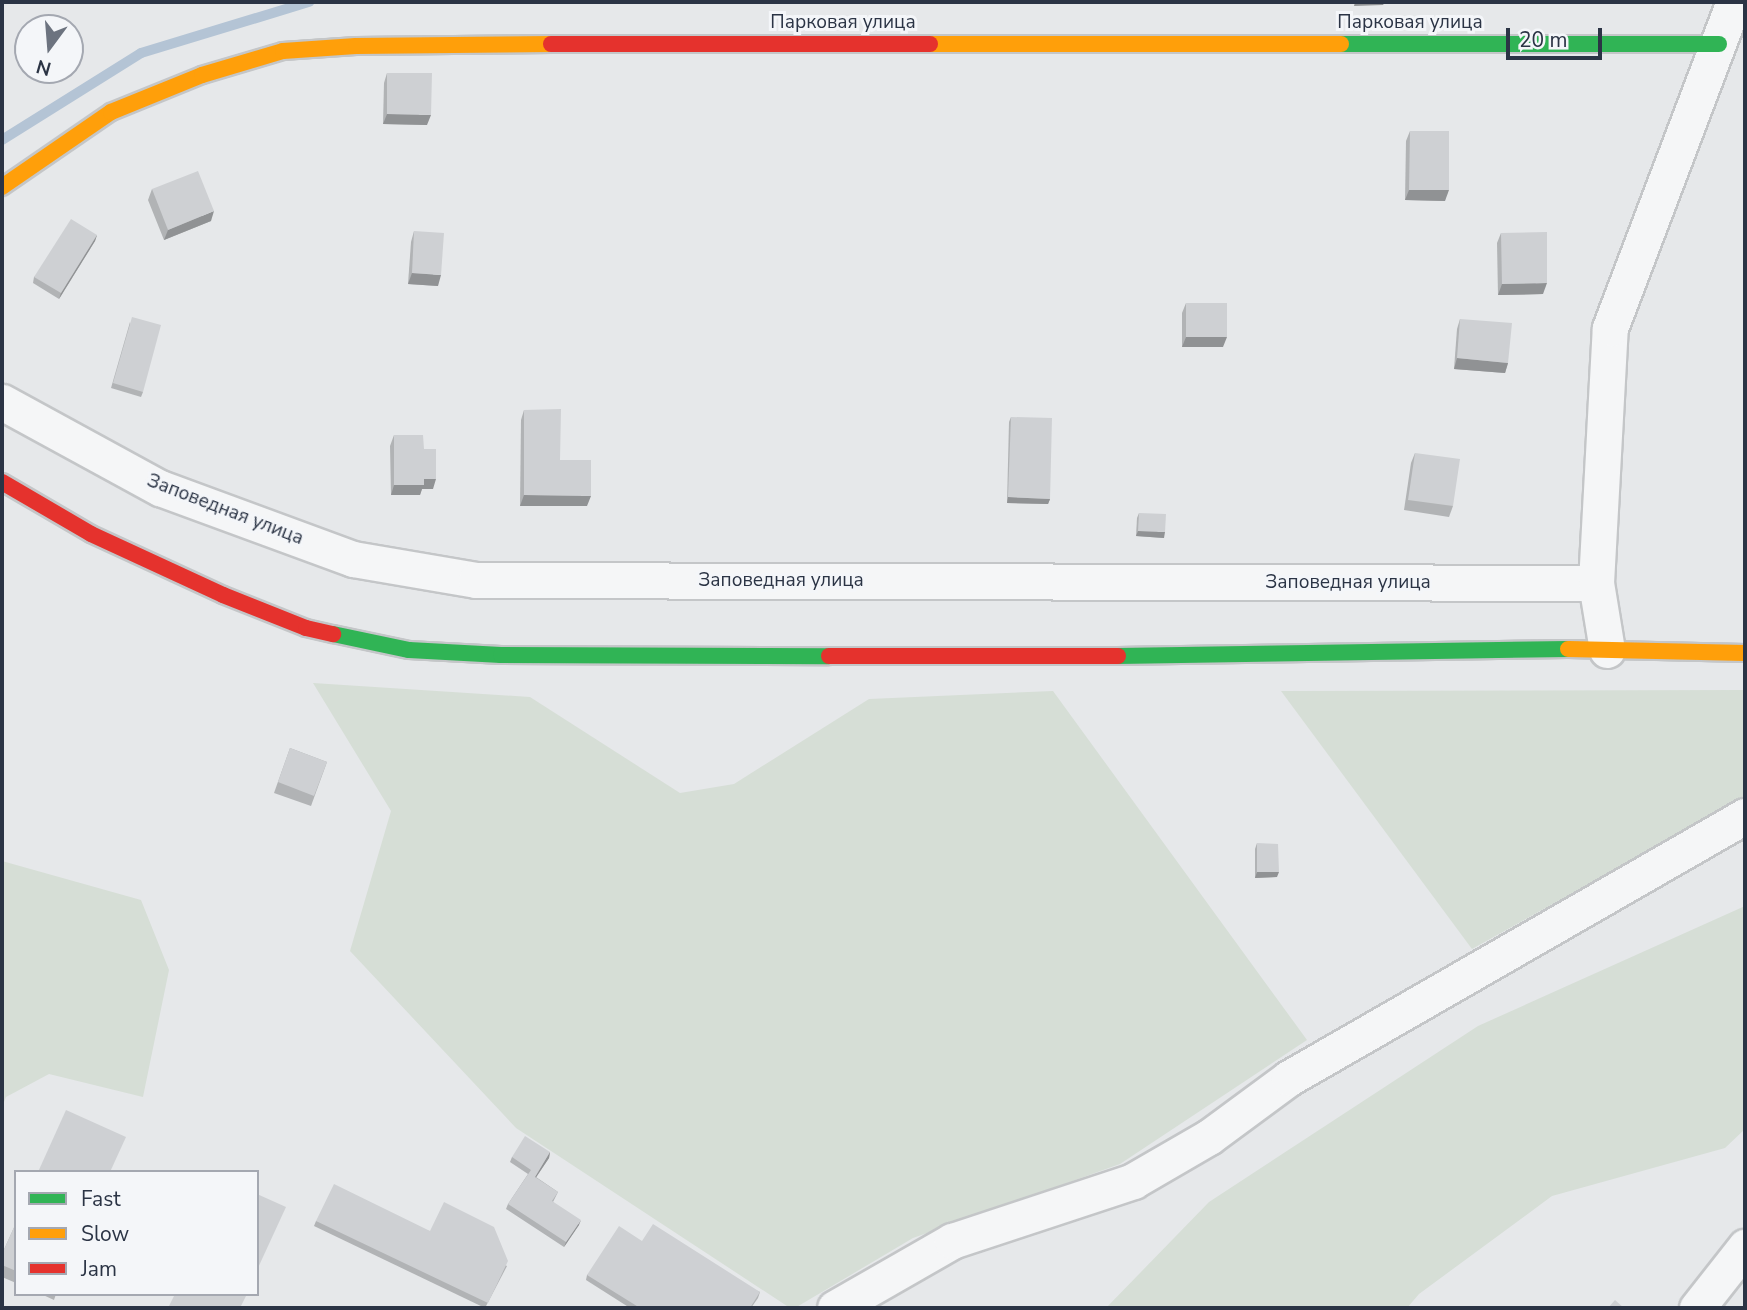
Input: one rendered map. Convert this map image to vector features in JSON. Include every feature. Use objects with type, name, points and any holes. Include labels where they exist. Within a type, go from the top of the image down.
[{"type":"street","points":[[1607,650],[1596,583],[1610,328],[1734,2]]},
{"type":"street","name":"Парковая улица","points":[[2,187],[111,112],[201,75],[283,51],[356,46],[499,44],[1719,44]]},
{"type":"street","name":"Заповедная улица","points":[[2,402],[160,488],[186,498],[353,559],[476,580],[1596,583]]},
{"type":"street","points":[[2,482],[91,534],[223,595],[306,628],[409,650],[501,655],[1046,657],[1607,650],[1745,653]]},
{"type":"street","points":[[835,1308],[952,1241],[1133,1181],[1209,1137],[1289,1078],[1745,816]]},
{"type":"street","points":[[1697,1308],[1745,1247]]},
{"type":"shaded area","points":[[313,683],[530,697],[680,793],[734,784],[869,699],[1053,691],[1307,1040],[1120,1164],[913,1238],[795,1308],[790,1308],[516,1128],[350,951],[391,811]]},
{"type":"shaded area","points":[[1745,690],[1745,797],[1472,949],[1281,691]]},
{"type":"shaded area","points":[[2,861],[141,900],[169,970],[143,1097],[49,1074],[6,1097],[2,1107]]},
{"type":"shaded area","points":[[1745,906],[1745,1129],[1725,1148],[1552,1196],[1419,1294],[1407,1308],[1106,1308],[1209,1202],[1478,1026]]},
{"type":"building","points":[[387,73],[432,73],[431,115],[387,114]]},
{"type":"building","points":[[1410,131],[1449,131],[1449,190],[1409,190]]},
{"type":"building","points":[[198,171],[214,211],[168,230],[152,189]]},
{"type":"building","points":[[71,219],[97,235],[61,293],[34,277]]},
{"type":"building","points":[[414,231],[444,233],[441,275],[412,273]]},
{"type":"building","points":[[1547,232],[1547,283],[1502,284],[1501,233]]},
{"type":"building","points":[[1186,303],[1227,303],[1227,337],[1186,337]]},
{"type":"building","points":[[132,317],[161,325],[143,392],[113,383]]},
{"type":"building","points":[[1460,319],[1512,323],[1508,363],[1457,358]]},
{"type":"building","points":[[561,409],[560,460],[591,460],[591,496],[524,495],[524,410]]},
{"type":"building","points":[[1011,417],[1052,418],[1050,499],[1008,497]]},
{"type":"building","points":[[394,435],[423,435],[424,449],[436,449],[436,479],[424,479],[424,485],[394,485]]},
{"type":"building","points":[[1415,453],[1460,459],[1453,506],[1408,500]]},
{"type":"building","points":[[1139,513],[1166,514],[1165,532],[1138,531]]},
{"type":"building","points":[[290,748],[327,762],[314,796],[278,782]]},
{"type":"building","points":[[1257,843],[1278,844],[1279,872],[1257,872]]},
{"type":"building","points":[[66,1110],[126,1137],[111,1170],[39,1170]]},
{"type":"building","points":[[525,1136],[550,1152],[535,1177],[558,1192],[552,1201],[581,1220],[566,1242],[508,1204],[531,1170],[512,1157]]},
{"type":"building","points":[[334,1184],[430,1231],[444,1202],[494,1227],[508,1261],[488,1303],[316,1221]]},
{"type":"building","points":[[259,1195],[286,1207],[259,1266]]},
{"type":"building","points":[[653,1224],[760,1292],[750,1308],[640,1308],[587,1275],[619,1226],[642,1241]]},
{"type":"building","points":[[14,1227],[14,1270],[2,1265],[2,1254]]},
{"type":"building","points":[[174,1296],[246,1296],[240,1308],[168,1308]]},
{"type":"building","points":[[1615,1300],[1624,1308],[1608,1308]]},
{"type":"waterway","points":[[2,140],[141,53],[309,2]]},
{"type":"traffic: fast","points":[[1341,44],[1719,44]]},
{"type":"traffic: fast","points":[[333,634],[409,650],[501,655],[829,656]]},
{"type":"traffic: fast","points":[[1118,656],[1568,649]]},
{"type":"traffic: slow","points":[[2,187],[111,112],[202,75],[283,51],[356,46],[551,44]]},
{"type":"traffic: slow","points":[[930,44],[1341,44]]},
{"type":"traffic: slow","points":[[1568,649],[1745,653]]},
{"type":"traffic: jam","points":[[551,44],[930,44]]},
{"type":"traffic: jam","points":[[2,482],[91,534],[223,595],[306,628],[333,634]]},
{"type":"traffic: jam","points":[[829,656],[1118,656]]}]
